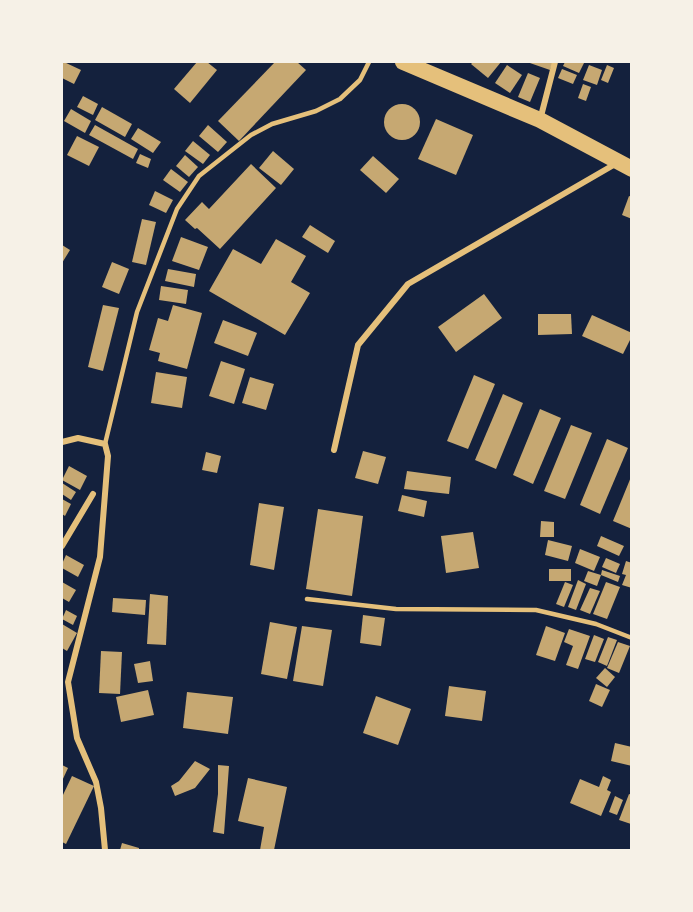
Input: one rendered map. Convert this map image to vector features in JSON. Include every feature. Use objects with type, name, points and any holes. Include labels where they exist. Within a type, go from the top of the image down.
[{"type":"highway","points":[[403,62],[540,120],[625,166]]},
{"type":"street","points":[[540,120],[555,62]]},
{"type":"street","points":[[334,450],[358,345],[408,285],[625,166]]},
{"type":"street","points":[[62,442],[78,438],[105,444],[108,456],[100,557],[65,683],[77,738],[96,782],[105,850]]},
{"type":"street","points":[[62,546],[93,494]]},
{"type":"lane","points":[[105,444],[137,312],[177,209],[199,176],[251,135],[272,124],[316,111],[340,99],[360,80],[369,62]]},
{"type":"lane","points":[[307,599],[396,609],[536,610],[596,624],[632,638]]},
{"type":"building","points":[[62,62],[81,70],[74,84],[62,78]]},
{"type":"building","points":[[197,62],[207,62],[217,70],[190,103],[174,89]]},
{"type":"building","points":[[275,62],[297,62],[306,70],[239,141],[218,121]]},
{"type":"building","points":[[473,62],[501,62],[488,78],[471,64]]},
{"type":"building","points":[[527,62],[553,62],[550,70]]},
{"type":"building","points":[[565,62],[584,63],[579,73],[563,66]]},
{"type":"building","points":[[507,65],[522,75],[510,93],[495,83]]},
{"type":"building","points":[[589,65],[602,70],[597,85],[583,80]]},
{"type":"building","points":[[607,65],[614,68],[608,83],[601,80]]},
{"type":"building","points":[[562,69],[577,75],[573,84],[558,78]]},
{"type":"building","points":[[528,73],[540,78],[530,102],[518,97]]},
{"type":"building","points":[[583,84],[591,87],[586,101],[578,98]]},
{"type":"building","points":[[83,96],[98,104],[93,115],[77,107]]},
{"type":"building","points":[[402,104],[415,109],[420,122],[415,135],[402,140],[389,135],[384,122],[389,109]]},
{"type":"building","points":[[102,107],[132,124],[125,137],[95,120]]},
{"type":"building","points":[[71,109],[91,121],[85,133],[64,121]]},
{"type":"building","points":[[436,119],[473,135],[456,175],[418,159]]},
{"type":"building","points":[[95,125],[138,149],[133,159],[89,135]]},
{"type":"building","points":[[208,125],[227,142],[218,152],[199,136]]},
{"type":"building","points":[[138,128],[161,142],[153,153],[131,139]]},
{"type":"building","points":[[77,136],[99,147],[89,166],[67,155]]},
{"type":"building","points":[[193,141],[210,155],[203,164],[185,151]]},
{"type":"building","points":[[273,151],[294,169],[281,185],[259,168]]},
{"type":"building","points":[[140,154],[151,159],[148,168],[136,163]]},
{"type":"building","points":[[185,155],[198,167],[189,177],[176,166]]},
{"type":"building","points":[[373,156],[399,179],[386,193],[360,170]]},
{"type":"building","points":[[251,164],[276,188],[220,249],[185,220],[202,202],[209,209]]},
{"type":"building","points":[[171,169],[188,182],[180,192],[163,180]]},
{"type":"building","points":[[155,191],[173,200],[166,213],[149,205]]},
{"type":"building","points":[[629,196],[632,197],[632,219],[622,215]]},
{"type":"building","points":[[142,219],[156,222],[146,265],[132,262]]},
{"type":"building","points":[[310,225],[335,241],[328,253],[302,237]]},
{"type":"building","points":[[181,237],[208,247],[199,270],[172,261]]},
{"type":"building","points":[[276,239],[306,256],[291,282],[310,293],[285,335],[209,291],[233,249],[261,264]]},
{"type":"building","points":[[62,245],[70,250],[62,263]]},
{"type":"building","points":[[112,262],[129,269],[119,294],[102,287]]},
{"type":"building","points":[[168,269],[196,274],[194,287],[165,281]]},
{"type":"building","points":[[161,286],[188,290],[186,304],[159,300]]},
{"type":"building","points":[[484,294],[502,318],[456,352],[438,327]]},
{"type":"building","points":[[103,305],[119,308],[103,371],[88,367]]},
{"type":"building","points":[[173,305],[202,313],[187,369],[158,361],[160,353],[149,350],[158,318],[168,321]]},
{"type":"building","points":[[538,314],[571,314],[572,334],[538,335]]},
{"type":"building","points":[[592,315],[632,333],[623,354],[582,336]]},
{"type":"building","points":[[223,320],[257,333],[248,356],[214,343]]},
{"type":"building","points":[[221,361],[245,369],[234,404],[209,396]]},
{"type":"building","points":[[156,372],[187,377],[182,408],[151,403]]},
{"type":"building","points":[[474,375],[495,384],[468,449],[447,441]]},
{"type":"building","points":[[250,377],[274,384],[266,410],[242,403]]},
{"type":"building","points":[[503,394],[523,403],[496,469],[475,460]]},
{"type":"building","points":[[540,409],[561,418],[533,484],[513,475]]},
{"type":"building","points":[[571,425],[592,433],[565,499],[544,491]]},
{"type":"building","points":[[607,439],[628,448],[600,514],[580,505]]},
{"type":"building","points":[[363,451],[386,457],[378,484],[355,478]]},
{"type":"building","points":[[206,452],[221,456],[217,473],[202,470]]},
{"type":"building","points":[[69,466],[87,476],[80,490],[62,480]]},
{"type":"building","points":[[407,471],[451,477],[449,494],[404,489]]},
{"type":"building","points":[[632,477],[632,529],[613,521]]},
{"type":"building","points":[[62,483],[76,492],[71,500],[62,494]]},
{"type":"building","points":[[402,495],[427,501],[424,517],[398,511]]},
{"type":"building","points":[[62,499],[71,504],[65,516],[62,514]]},
{"type":"building","points":[[259,503],[284,507],[274,570],[250,565]]},
{"type":"building","points":[[318,509],[363,516],[352,596],[306,589]]},
{"type":"building","points":[[541,521],[554,522],[554,537],[540,537]]},
{"type":"building","points":[[473,532],[479,568],[446,573],[441,536]]},
{"type":"building","points":[[601,536],[624,546],[619,556],[597,546]]},
{"type":"building","points":[[548,540],[572,546],[568,561],[545,555]]},
{"type":"building","points":[[580,549],[600,557],[594,571],[575,563]]},
{"type":"building","points":[[66,555],[84,565],[78,577],[62,568]]},
{"type":"building","points":[[606,558],[620,564],[616,573],[602,567]]},
{"type":"building","points":[[626,561],[632,563],[632,588],[622,585],[626,575],[622,574]]},
{"type":"building","points":[[549,569],[571,569],[571,581],[549,581]]},
{"type":"building","points":[[602,570],[620,576],[618,582],[601,575]]},
{"type":"building","points":[[588,571],[601,575],[597,586],[584,581]]},
{"type":"building","points":[[578,580],[586,584],[576,610],[568,607]]},
{"type":"building","points":[[62,582],[76,590],[69,602],[62,598]]},
{"type":"building","points":[[565,582],[573,585],[564,607],[556,604]]},
{"type":"building","points":[[606,582],[620,587],[607,619],[593,614]]},
{"type":"building","points":[[590,588],[600,591],[590,614],[580,610]]},
{"type":"building","points":[[150,594],[168,596],[166,645],[147,644]]},
{"type":"building","points":[[113,598],[146,600],[145,615],[112,612]]},
{"type":"building","points":[[66,610],[77,616],[73,625],[62,619]]},
{"type":"building","points":[[363,615],[385,618],[381,646],[360,643]]},
{"type":"building","points":[[270,622],[297,627],[287,679],[261,674]]},
{"type":"building","points":[[62,624],[77,633],[67,651],[62,648]]},
{"type":"building","points":[[302,626],[332,630],[323,686],[293,681]]},
{"type":"building","points":[[546,626],[565,633],[555,661],[536,655]]},
{"type":"building","points":[[569,629],[590,636],[578,669],[566,665],[573,646],[564,642]]},
{"type":"building","points":[[594,635],[604,639],[595,662],[585,659]]},
{"type":"building","points":[[608,637],[617,640],[607,666],[598,662]]},
{"type":"building","points":[[618,642],[630,646],[619,673],[607,668]]},
{"type":"building","points":[[101,651],[122,652],[120,694],[99,693]]},
{"type":"building","points":[[150,661],[153,681],[138,683],[134,664]]},
{"type":"building","points":[[605,668],[615,677],[607,687],[596,678]]},
{"type":"building","points":[[596,684],[610,690],[602,707],[589,701]]},
{"type":"building","points":[[449,686],[486,691],[482,721],[445,716]]},
{"type":"building","points":[[148,690],[154,715],[121,722],[116,697]]},
{"type":"building","points":[[187,692],[233,697],[228,734],[183,728]]},
{"type":"building","points":[[376,696],[411,709],[398,745],[363,733]]},
{"type":"building","points":[[615,743],[632,747],[632,766],[611,761]]},
{"type":"building","points":[[195,761],[210,769],[195,788],[175,796],[171,786],[179,781]]},
{"type":"building","points":[[62,765],[68,768],[62,781]]},
{"type":"building","points":[[218,765],[229,766],[224,834],[213,832],[218,794]]},
{"type":"building","points":[[72,776],[94,786],[66,844],[62,842],[62,797]]},
{"type":"building","points":[[603,776],[611,780],[607,790],[611,792],[601,816],[570,803],[580,779],[599,787]]},
{"type":"building","points":[[248,778],[287,787],[274,850],[260,850],[264,827],[238,821]]},
{"type":"building","points":[[629,794],[632,795],[631,824],[619,820]]},
{"type":"building","points":[[615,796],[623,800],[617,815],[609,812]]},
{"type":"building","points":[[122,843],[139,848],[139,850],[120,850]]}]
